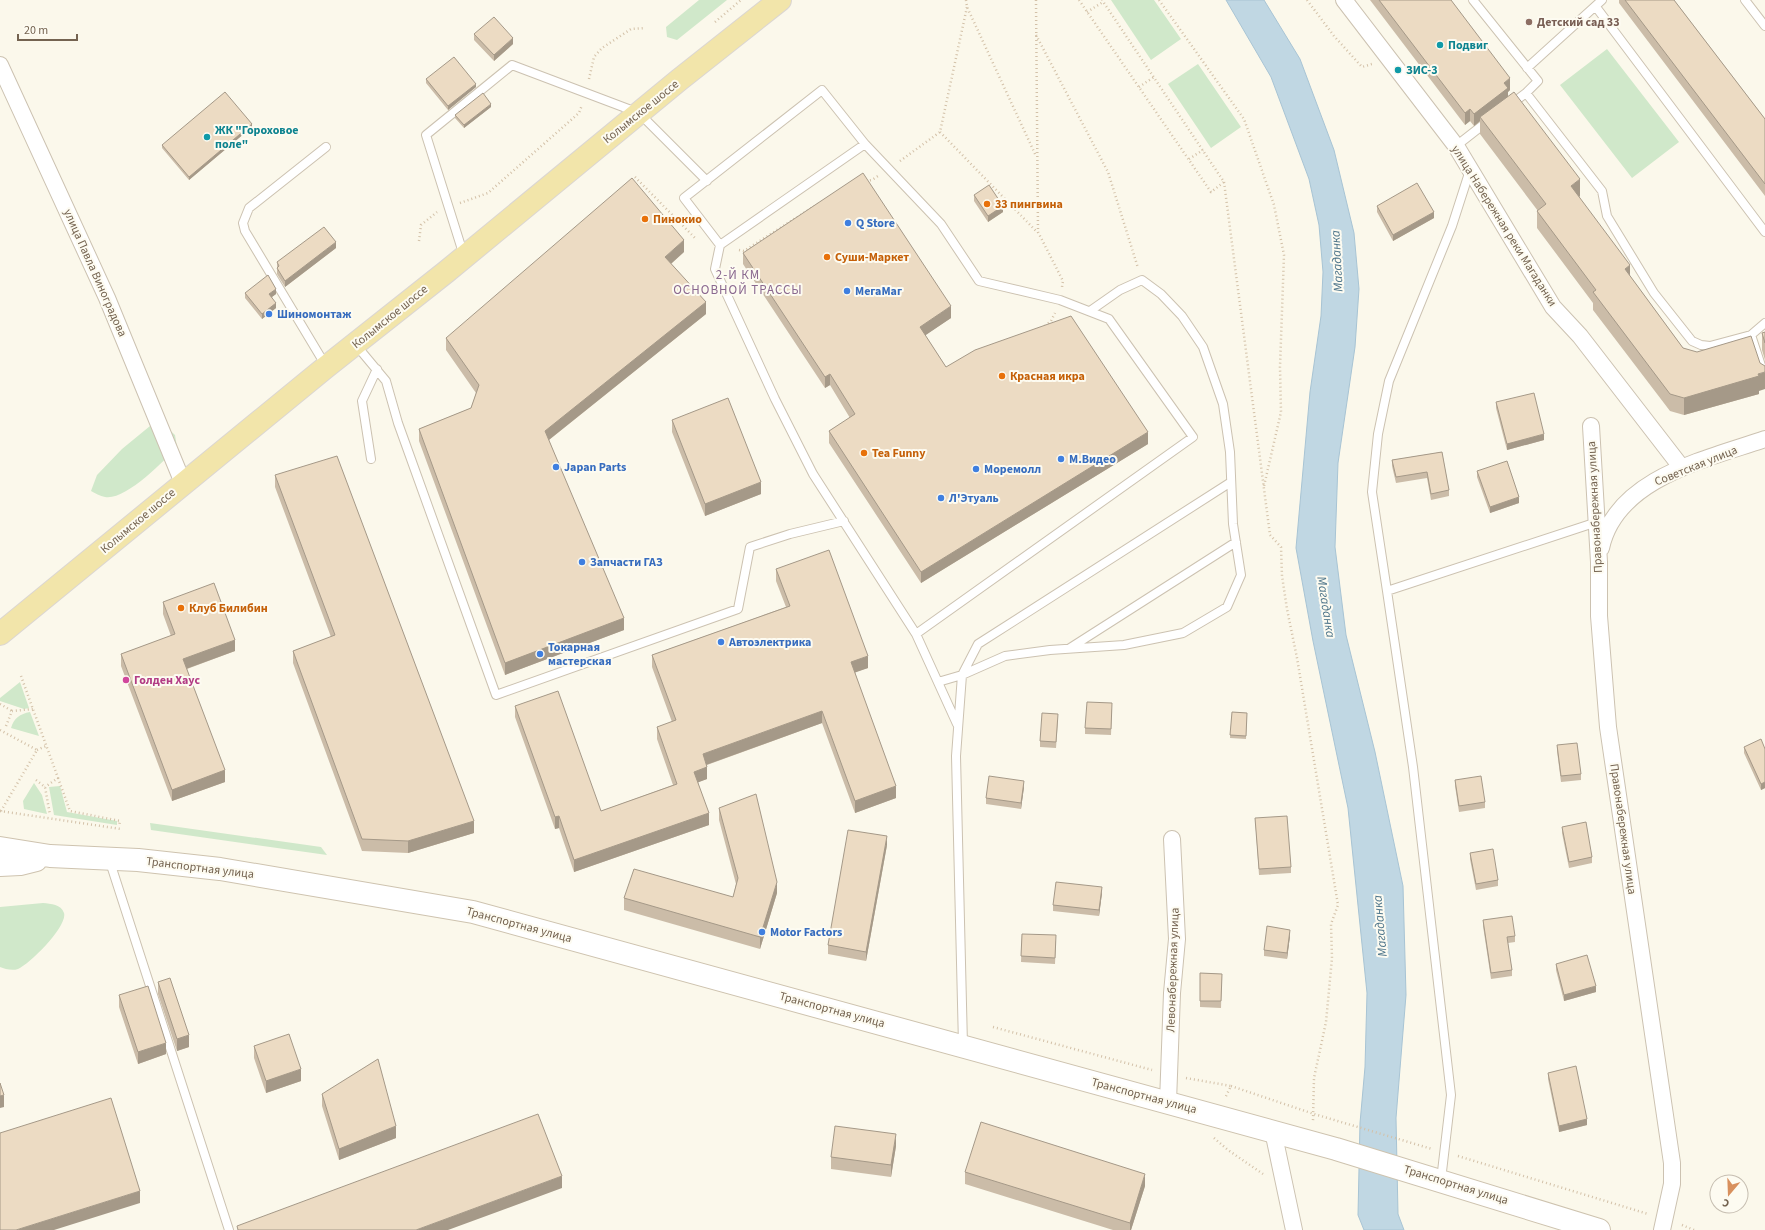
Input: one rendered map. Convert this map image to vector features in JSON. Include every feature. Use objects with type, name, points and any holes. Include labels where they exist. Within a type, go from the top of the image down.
[{"type":"main road","name":"Колымское шоссе","points":[[0,634],[183,484],[269,416],[326,367],[356,345],[639,113],[780,0]]},
{"type":"main road","name":"Транспортная улица","points":[[0,848],[50,856],[109,858],[235,872],[473,912],[1336,1148],[1599,1230]]},
{"type":"main road","name":"Транспортная улица","points":[[0,865],[20,864],[50,856]]},
{"type":"street","name":"улица Набережная реки Магаданки","points":[[1344,0],[1456,146],[1553,307],[1580,336],[1682,468]]},
{"type":"street","name":"улица Павла Виноградова","points":[[0,65],[107,298],[183,484]]},
{"type":"street","name":"Правонабережная улица","points":[[1591,426],[1599,562],[1599,616],[1608,727],[1672,1163],[1672,1184],[1664,1225]]},
{"type":"street","name":"Советская улица","points":[[1599,562],[1605,535],[1620,510],[1635,495],[1653,482],[1682,468],[1765,439]]},
{"type":"street","name":"Левонабережная улица","points":[[1168,1102],[1172,993],[1177,939],[1172,839]]},
{"type":"street","points":[[1273,1131],[1294,1230]]},
{"type":"lane","points":[[1456,146],[1526,93],[1538,81],[1473,0]]},
{"type":"lane","points":[[1527,68],[1602,0]]},
{"type":"lane","points":[[1745,0],[1765,26]]},
{"type":"lane","points":[[1596,7],[1765,232]]},
{"type":"lane","points":[[464,257],[426,135],[512,65],[639,113],[706,180]]},
{"type":"lane","points":[[720,245],[684,198],[822,90],[865,144],[941,224],[979,281],[1060,300],[1109,319],[1193,437],[916,634]]},
{"type":"lane","points":[[1526,93],[1602,191],[1607,216],[1654,293],[1692,340],[1701,345],[1710,346],[1751,335],[1765,323]]},
{"type":"lane","points":[[865,144],[720,245],[716,269],[775,399],[813,474],[916,634],[958,724]]},
{"type":"lane","points":[[326,147],[249,208],[244,223],[245,232],[326,367]]},
{"type":"lane","points":[[1441,1180],[1443,1152],[1451,1094],[1413,767],[1372,492],[1378,434],[1389,381],[1452,226],[1470,169]]},
{"type":"lane","points":[[938,682],[962,675],[1005,656],[1124,645],[1183,634],[1227,607],[1241,575],[1236,542],[1230,452],[1223,404],[1203,347],[1182,316],[1161,294],[1142,280],[1120,290],[1090,311]]},
{"type":"lane","points":[[1751,335],[1765,378]]},
{"type":"lane","points":[[356,345],[386,381],[398,423],[496,695],[738,609],[750,547],[790,534],[844,521]]},
{"type":"lane","points":[[371,459],[362,401],[377,369]]},
{"type":"lane","points":[[963,1046],[957,779],[958,724],[962,675],[978,644],[1231,482]]},
{"type":"lane","points":[[1387,592],[1597,522]]},
{"type":"lane","points":[[1068,649],[1236,542]]},
{"type":"lane","points":[[109,858],[229,1230]]},
{"type":"path","points":[[966,0],[967,7],[1037,158]]},
{"type":"path","points":[[1036,0],[1038,232]]},
{"type":"path","points":[[1079,0],[1211,192],[1224,182]]},
{"type":"path","points":[[1159,0],[1244,119],[1274,205],[1284,255],[1280,368],[1281,412],[1264,489]]},
{"type":"path","points":[[1307,0],[1334,36],[1362,67]]},
{"type":"path","points":[[1087,12],[1102,1],[1224,182],[1270,535],[1281,547],[1282,576],[1287,609],[1308,720],[1338,905],[1331,924],[1332,958],[1327,1015],[1314,1078],[1312,1142]]},
{"type":"path","points":[[419,241],[421,225],[434,213],[488,193],[579,113],[586,93],[594,57],[602,48],[631,29],[645,28]]},
{"type":"path","points":[[1036,35],[1108,172],[1142,280]]},
{"type":"path","points":[[1139,87],[1154,77]]},
{"type":"path","points":[[940,132],[1038,232],[1063,281],[1060,300],[1051,321],[1041,330]]},
{"type":"path","points":[[1189,159],[1203,150]]},
{"type":"path","points":[[21,676],[70,811],[120,821],[119,826]]},
{"type":"path","points":[[0,704],[12,711],[33,709]]},
{"type":"path","points":[[6,726],[12,711]]},
{"type":"path","points":[[0,730],[37,750]]},
{"type":"path","points":[[46,746],[37,750],[1,811],[121,829]]},
{"type":"path","points":[[45,787],[58,778]]},
{"type":"path","points":[[36,780],[45,787],[50,815]]},
{"type":"path","points":[[1231,1086],[1314,1114],[1443,1152],[1664,1225],[1694,1230]]},
{"type":"green space","points":[[699,0],[727,0],[677,40],[667,37],[666,27]]},
{"type":"green space","points":[[1111,0],[1154,0],[1181,39],[1151,60]]},
{"type":"green space","points":[[1607,49],[1679,142],[1632,178],[1560,85]]},
{"type":"green space","points":[[1198,64],[1241,127],[1211,148],[1168,84]]},
{"type":"green space","points":[[163,424],[175,435],[177,447],[154,470],[133,487],[113,497],[103,497],[91,491],[97,475],[122,449],[150,426]]},
{"type":"green space","points":[[20,682],[29,708],[24,709],[0,701],[0,698]]},
{"type":"green space","points":[[30,712],[39,736],[11,728],[18,717]]},
{"type":"green space","points":[[34,783],[42,795],[47,814],[24,809],[23,801]]},
{"type":"green space","points":[[60,786],[67,812],[117,821],[117,825],[54,815],[49,787]]},
{"type":"green space","points":[[150,823],[321,847],[327,855],[151,830]]},
{"type":"green space","points":[[43,903],[55,905],[63,910],[64,919],[60,927],[39,953],[24,966],[13,970],[0,967],[0,907]]},
{"type":"water","name":"Магаданка","points":[[1226,0],[1264,0],[1300,59],[1334,150],[1354,233],[1359,289],[1355,347],[1338,463],[1335,547],[1346,635],[1375,752],[1403,886],[1406,995],[1396,1118],[1398,1214],[1404,1230],[1364,1230],[1358,1215],[1360,1123],[1365,1067],[1367,993],[1348,808],[1313,641],[1296,548],[1310,392],[1321,316],[1323,272],[1319,225],[1309,179],[1271,77]]},
{"type":"building","name":"Подвиг","points":[[1379,0],[1451,0],[1510,78],[1504,83],[1508,88],[1474,114],[1470,109],[1465,113]]},
{"type":"building","points":[[1625,0],[1674,0],[1765,119],[1765,184]]},
{"type":"building","points":[[494,17],[513,38],[494,55],[474,34]]},
{"type":"building","points":[[454,57],[476,84],[448,106],[426,79]]},
{"type":"building","name":"ЖК \"Гороховое поле\"","points":[[225,92],[252,124],[189,177],[162,145]]},
{"type":"building","points":[[1514,92],[1580,179],[1571,186],[1630,265],[1625,269],[1683,348],[1697,352],[1751,336],[1760,363],[1765,366],[1765,372],[1758,374],[1759,376],[1684,398],[1670,394],[1593,292],[1596,290],[1537,211],[1546,204],[1480,117]]},
{"type":"building","points":[[483,93],[491,104],[464,125],[455,115]]},
{"type":"building","name":"Моремолл","points":[[863,173],[951,306],[920,327],[946,367],[975,350],[1071,316],[1148,432],[921,572],[829,431],[855,414],[830,374],[825,377],[743,253]]},
{"type":"building","points":[[632,178],[684,240],[665,257],[706,302],[545,431],[624,618],[505,663],[419,429],[471,408],[479,385],[446,338]]},
{"type":"building","points":[[1417,183],[1434,212],[1393,235],[1377,206]]},
{"type":"building","name":"33 пингвина","points":[[989,185],[1003,206],[988,216],[974,195]]},
{"type":"building","points":[[324,227],[336,242],[285,281],[277,268],[279,266],[277,262]]},
{"type":"building","points":[[268,275],[276,289],[269,294],[276,303],[262,314],[245,293]]},
{"type":"building","points":[[1765,332],[1765,343],[1762,333]]},
{"type":"building","points":[[1534,393],[1544,434],[1507,444],[1496,402]]},
{"type":"building","points":[[728,398],[761,482],[705,504],[672,420]]},
{"type":"building","points":[[1442,452],[1449,490],[1431,494],[1427,472],[1396,477],[1392,460]]},
{"type":"building","points":[[337,456],[474,821],[408,841],[362,839],[293,651],[335,635],[275,475]]},
{"type":"building","points":[[1507,461],[1519,497],[1490,507],[1477,471]]},
{"type":"building","points":[[829,550],[868,656],[851,662],[896,786],[855,801],[822,711],[703,754],[707,767],[694,772],[709,813],[574,860],[559,816],[555,817],[515,706],[558,691],[601,811],[677,784],[657,727],[676,720],[652,655],[790,606],[776,569]]},
{"type":"building","points":[[214,583],[235,640],[183,659],[225,770],[172,790],[121,654],[175,634],[163,602]]},
{"type":"building","points":[[1087,702],[1112,703],[1111,729],[1085,728]]},
{"type":"building","points":[[1232,712],[1247,713],[1246,736],[1230,735]]},
{"type":"building","points":[[1042,713],[1058,714],[1056,742],[1040,741]]},
{"type":"building","points":[[1761,739],[1765,749],[1765,782],[1761,784],[1744,747]]},
{"type":"building","points":[[1577,743],[1581,774],[1561,776],[1557,745]]},
{"type":"building","points":[[989,776],[1024,781],[1021,803],[986,798]]},
{"type":"building","points":[[1481,776],[1485,802],[1459,806],[1455,780]]},
{"type":"building","points":[[756,794],[777,882],[760,937],[624,898],[634,869],[733,897],[738,878],[719,808]]},
{"type":"building","points":[[1287,816],[1291,867],[1259,869],[1255,818]]},
{"type":"building","points":[[1586,822],[1592,857],[1569,862],[1562,827]]},
{"type":"building","points":[[848,830],[887,836],[866,952],[828,945]]},
{"type":"building","points":[[1493,849],[1498,880],[1476,884],[1470,853]]},
{"type":"building","points":[[1056,882],[1102,887],[1099,910],[1053,905]]},
{"type":"building","points":[[1512,916],[1515,936],[1507,937],[1512,970],[1491,973],[1483,920]]},
{"type":"building","points":[[1267,926],[1290,930],[1287,953],[1264,950]]},
{"type":"building","points":[[1022,934],[1056,935],[1055,958],[1021,956]]},
{"type":"building","points":[[1587,955],[1596,986],[1564,995],[1556,964]]},
{"type":"building","points":[[1200,973],[1222,974],[1221,1001],[1200,1001]]},
{"type":"building","points":[[170,978],[189,1035],[177,1039],[158,982]]},
{"type":"building","points":[[148,986],[166,1043],[138,1052],[119,995]]},
{"type":"building","points":[[289,1034],[301,1069],[266,1081],[254,1046]]},
{"type":"building","points":[[378,1059],[396,1126],[339,1149],[322,1094]]},
{"type":"building","points":[[1576,1066],[1587,1119],[1559,1126],[1548,1073]]},
{"type":"building","points":[[0,1083],[4,1095],[0,1096]]},
{"type":"building","points":[[111,1098],[140,1191],[16,1230],[0,1230],[0,1133]]},
{"type":"building","points":[[538,1114],[562,1176],[416,1230],[238,1230],[237,1226]]},
{"type":"building","points":[[981,1122],[1145,1174],[1130,1223],[965,1172]]},
{"type":"building","points":[[835,1126],[896,1134],[891,1165],[831,1157]]},
{"type":"place","name":"Детский сад 33","points":[[1529,22]]},
{"type":"place","name":"Подвиг","points":[[1440,45]]},
{"type":"place","name":"ЗИС-3","points":[[1398,70]]},
{"type":"place","name":"ЖК \"Гороховое поле\"","points":[[207,137]]},
{"type":"place","name":"33 пингвина","points":[[987,204]]},
{"type":"place","name":"Пинокио","points":[[645,219]]},
{"type":"place","name":"Q Store","points":[[848,223]]},
{"type":"place","name":"Суши-Маркет","points":[[827,257]]},
{"type":"place","name":"МегаМаг","points":[[847,291]]},
{"type":"place","name":"Шиномонтаж","points":[[269,314]]},
{"type":"place","name":"Красная икра","points":[[1002,376]]},
{"type":"place","name":"Tea Funny","points":[[864,453]]},
{"type":"place","name":"М.Видео","points":[[1061,459]]},
{"type":"place","name":"Japan Parts","points":[[556,467]]},
{"type":"place","name":"Моремолл","points":[[976,469]]},
{"type":"place","name":"Л'Этуаль","points":[[941,498]]},
{"type":"place","name":"Запчасти ГАЗ","points":[[582,562]]},
{"type":"place","name":"Клуб Билибин","points":[[181,608]]},
{"type":"place","name":"Автоэлектрика","points":[[721,642]]},
{"type":"place","name":"Токарная мастерская","points":[[540,654]]},
{"type":"place","name":"Голден Хаус","points":[[126,680]]},
{"type":"place","name":"Motor Factors","points":[[762,932]]},
{"type":"district","name":"2-Й КМ ОСНОВНОЙ ТРАССЫ","points":[[738,282]]}]
